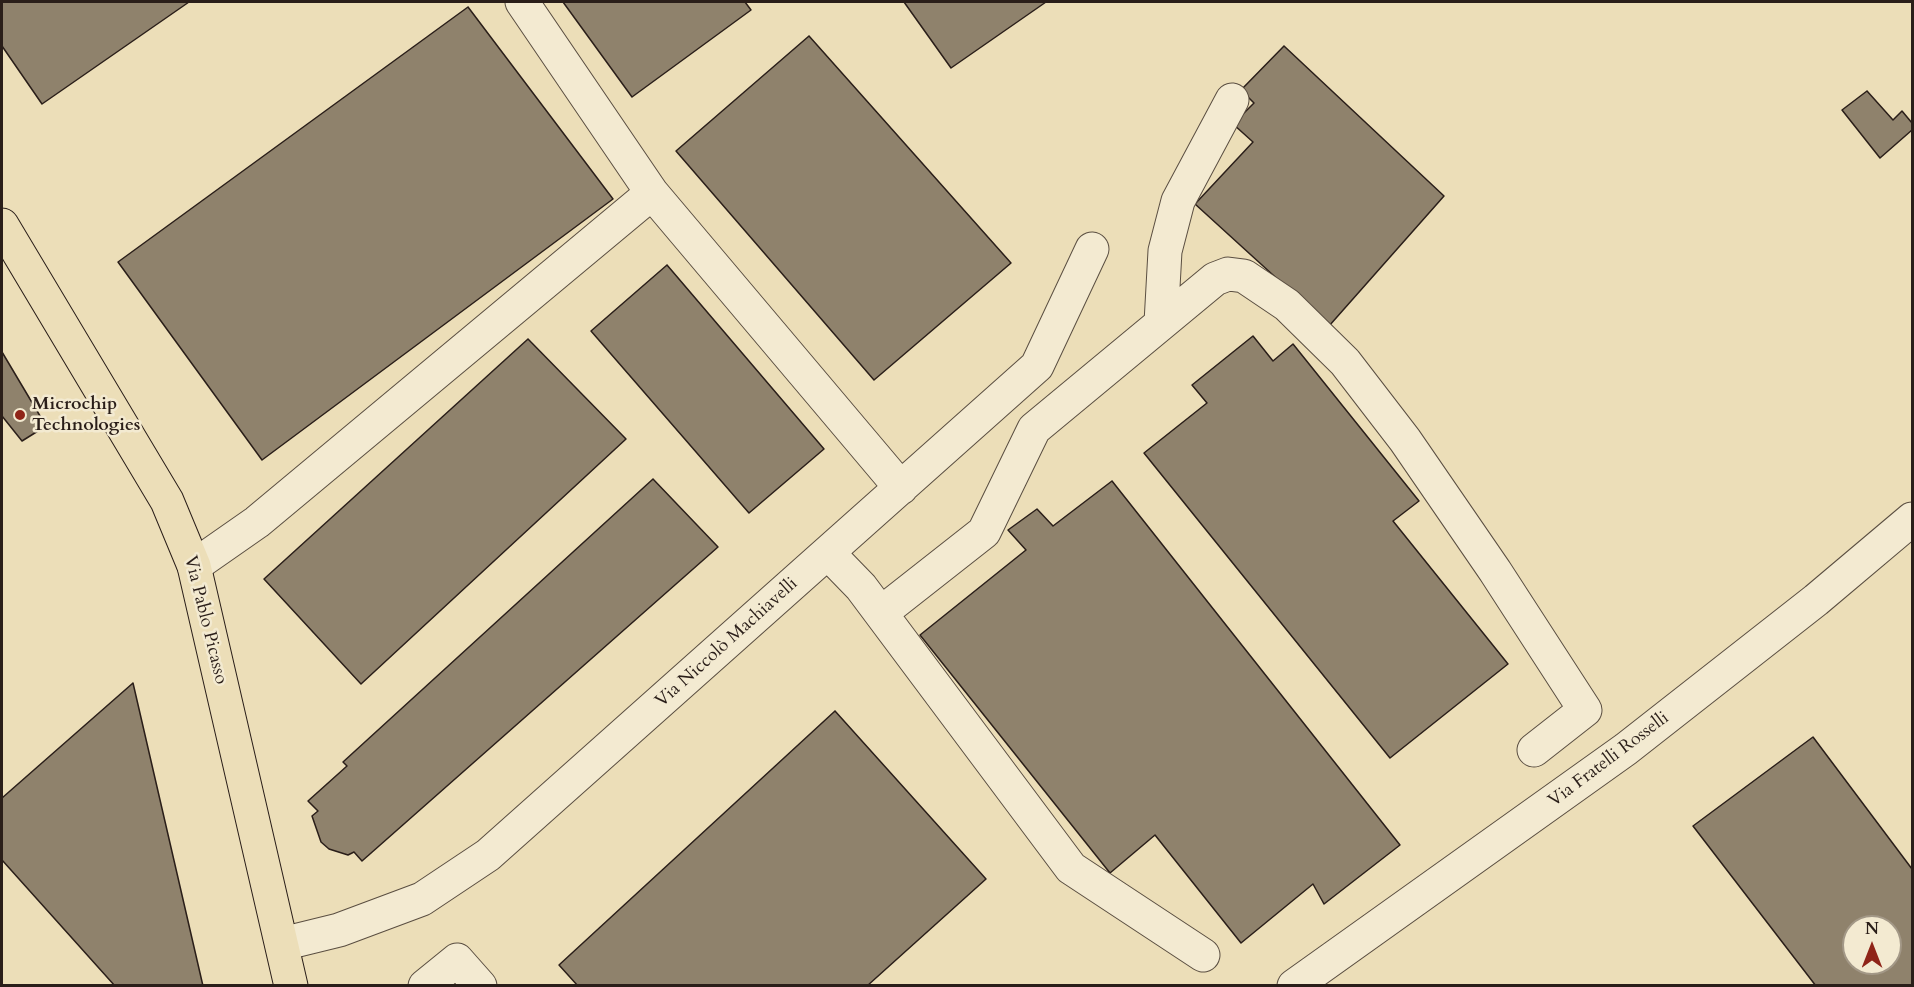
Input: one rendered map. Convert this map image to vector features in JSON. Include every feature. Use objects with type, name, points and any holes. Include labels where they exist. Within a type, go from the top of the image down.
[{"type":"main road","name":"Via Pablo Picasso","points":[[2,225],[167,501],[194,566],[291,986]]},
{"type":"street","points":[[522,2],[652,193],[901,488]]},
{"type":"street","points":[[1161,322],[1165,251],[1178,201],[1232,100]]},
{"type":"street","points":[[194,566],[257,522],[652,193]]},
{"type":"street","name":"Via Niccolò Machiavelli","points":[[282,944],[339,930],[422,899],[488,855],[1037,366],[1092,249]]},
{"type":"street","points":[[881,613],[984,532],[1034,429],[1215,279],[1228,274],[1244,276],[1287,305],[1345,362],[1412,449],[1585,710],[1534,750]]},
{"type":"street","name":"Via Fratelli Rosselli","points":[[1294,986],[1626,749],[1816,600],[1912,519]]},
{"type":"street","points":[[828,553],[861,587],[1071,868],[1203,955]]},
{"type":"street","points":[[425,986],[457,960],[480,986]]},
{"type":"building","points":[[2,2],[189,2],[42,104],[2,46]]},
{"type":"building","points":[[563,2],[745,2],[751,10],[632,97]]},
{"type":"building","points":[[904,2],[1046,2],[951,68]]},
{"type":"building","points":[[468,7],[613,199],[262,460],[118,262]]},
{"type":"building","points":[[809,36],[1011,263],[874,380],[676,151]]},
{"type":"building","points":[[1284,46],[1444,196],[1329,326],[1195,204],[1253,142],[1233,124],[1254,103],[1241,90]]},
{"type":"building","points":[[1867,91],[1893,120],[1902,111],[1912,123],[1912,130],[1880,158],[1842,110]]},
{"type":"building","points":[[667,265],[824,449],[749,513],[591,331]]},
{"type":"building","points":[[1253,336],[1273,361],[1293,344],[1419,501],[1393,521],[1508,664],[1390,758],[1144,453],[1207,403],[1192,385]]},
{"type":"building","points":[[528,339],[626,439],[361,684],[264,579]]},
{"type":"building","points":[[2,352],[46,426],[22,441],[2,416]]},
{"type":"building","points":[[653,479],[718,547],[362,861],[354,852],[348,855],[329,849],[321,842],[312,816],[318,811],[308,801],[347,766],[343,762]]},
{"type":"building","points":[[1112,481],[1400,845],[1324,904],[1313,884],[1241,943],[1155,835],[1110,873],[920,635],[1026,550],[1008,530],[1037,509],[1053,526]]},
{"type":"building","points":[[133,683],[203,986],[115,986],[2,860],[2,798]]},
{"type":"building","points":[[835,711],[986,879],[867,986],[578,986],[559,965]]},
{"type":"building","points":[[1813,737],[1912,869],[1912,986],[1816,986],[1693,826]]},
{"type":"place","name":"Microchip Technologies","points":[[20,415]]}]
